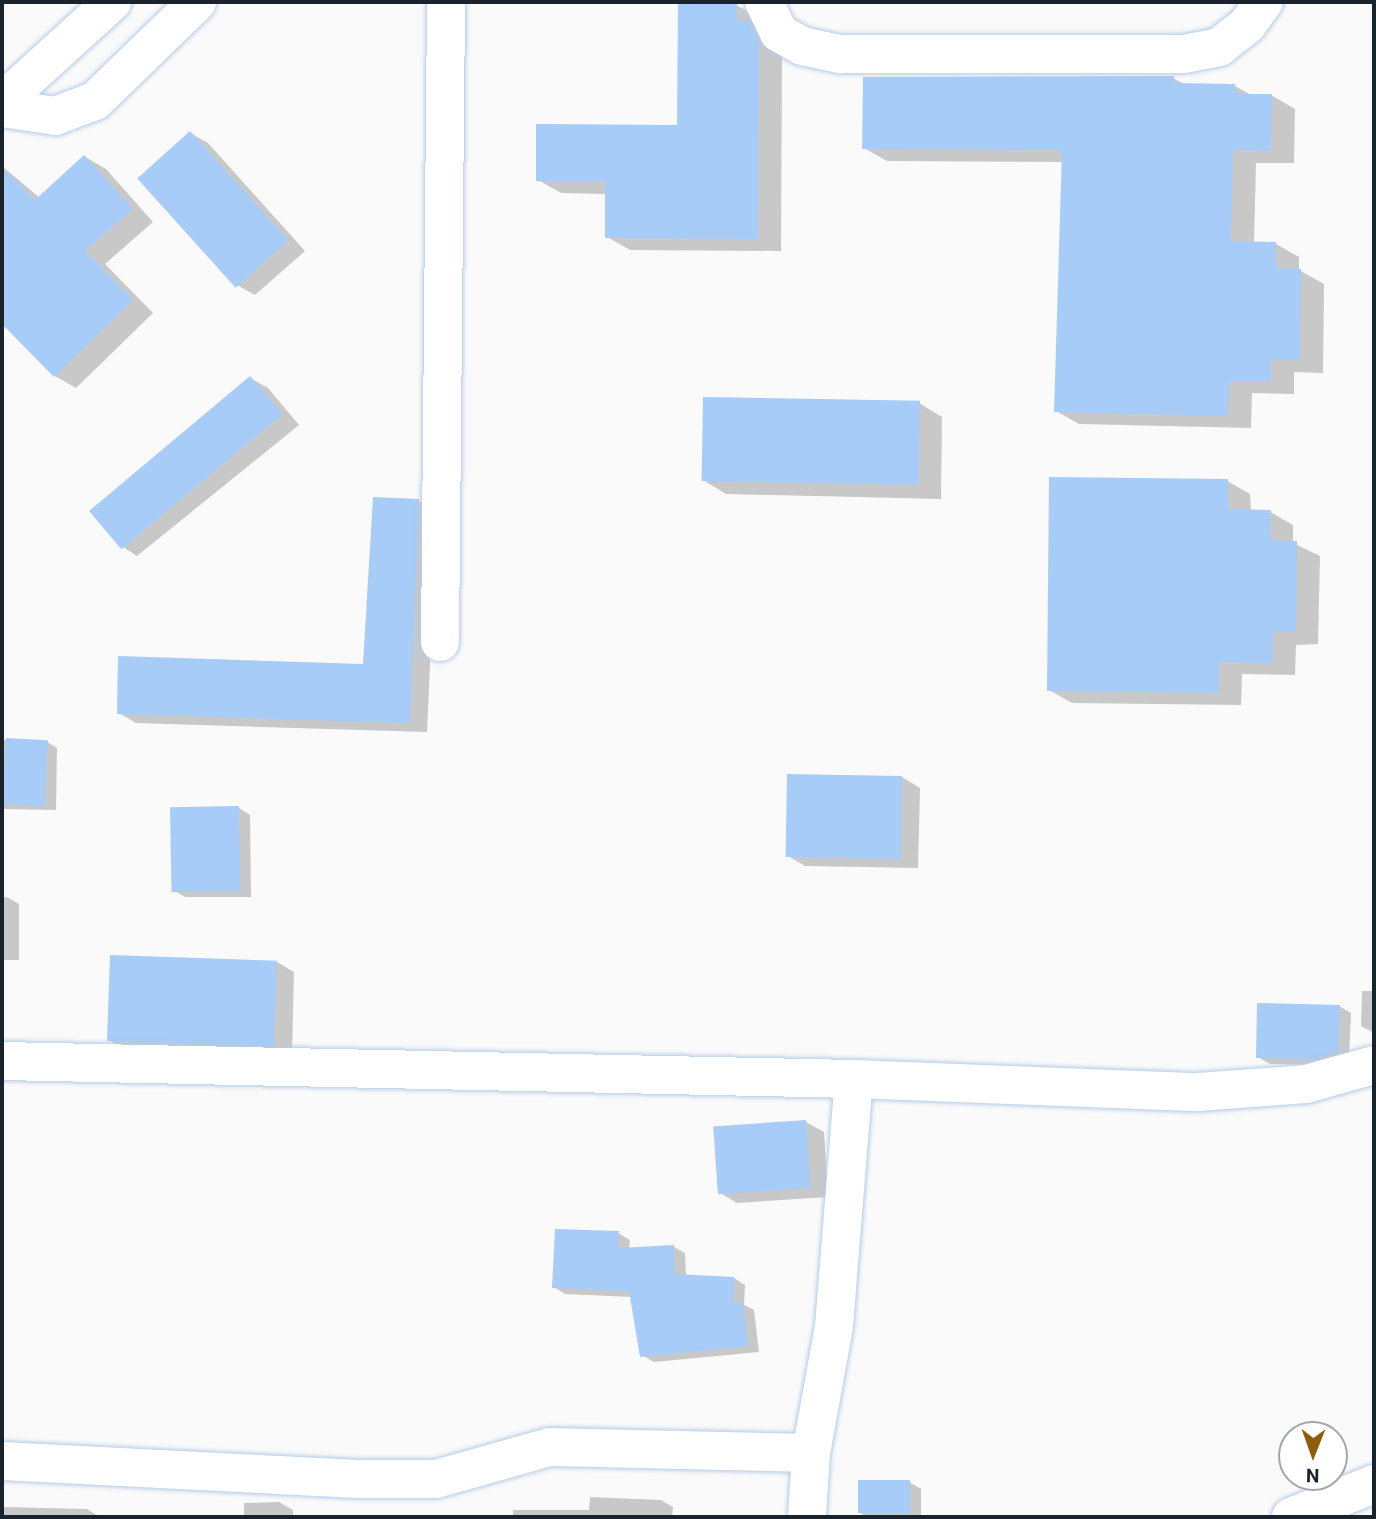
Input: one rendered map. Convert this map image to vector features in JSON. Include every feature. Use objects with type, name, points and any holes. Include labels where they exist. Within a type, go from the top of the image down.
[{"type":"street","points":[[2,102],[112,2]]},
{"type":"street","points":[[2,108],[55,116],[95,101],[197,2]]},
{"type":"street","points":[[440,642],[446,2]]},
{"type":"street","points":[[764,2],[779,33],[802,46],[841,54],[1184,54],[1219,47],[1247,25],[1264,2]]},
{"type":"street","points":[[2,1061],[855,1079],[1198,1092],[1306,1084],[1374,1065]]},
{"type":"street","points":[[807,1517],[811,1452],[834,1326],[855,1079]]},
{"type":"street","points":[[2,1461],[423,1479],[550,1447],[811,1452]]},
{"type":"street","points":[[1292,1517],[1374,1484]]},
{"type":"building","points":[[678,3],[737,3],[737,21],[749,21],[759,42],[758,239],[605,238],[605,181],[536,181],[536,124],[677,125]]},
{"type":"building","points":[[1174,76],[1174,83],[1235,84],[1236,94],[1272,94],[1271,151],[1233,150],[1231,241],[1276,242],[1276,268],[1301,269],[1300,360],[1271,360],[1271,381],[1229,381],[1228,416],[1054,412],[1062,150],[862,149],[863,77]]},
{"type":"building","points":[[190,131],[288,240],[236,288],[137,179]]},
{"type":"building","points":[[84,155],[133,209],[85,251],[133,300],[54,377],[2,324],[2,167],[35,200]]},
{"type":"building","points":[[250,376],[282,414],[121,549],[89,511]]},
{"type":"building","points":[[703,397],[920,401],[919,485],[702,481]]},
{"type":"building","points":[[1049,477],[1228,479],[1228,509],[1271,510],[1270,540],[1297,541],[1296,632],[1273,632],[1273,663],[1219,662],[1219,693],[1047,691]]},
{"type":"building","points":[[373,497],[419,499],[410,723],[117,714],[118,656],[363,664]]},
{"type":"building","points":[[6,738],[48,740],[44,806],[3,804]]},
{"type":"building","points":[[787,774],[902,776],[901,859],[786,857]]},
{"type":"building","points":[[239,806],[240,891],[171,892],[170,807]]},
{"type":"building","points":[[110,955],[277,961],[274,1047],[107,1041]]},
{"type":"building","points":[[1257,1003],[1340,1005],[1338,1052],[1315,1059],[1256,1058]]},
{"type":"building","points":[[806,1120],[811,1188],[718,1194],[713,1126]]},
{"type":"building","points":[[555,1229],[619,1231],[618,1248],[674,1245],[675,1274],[734,1277],[733,1303],[743,1302],[748,1346],[640,1357],[629,1291],[552,1288]]},
{"type":"building","points":[[858,1480],[910,1480],[910,1513],[858,1513]]}]
